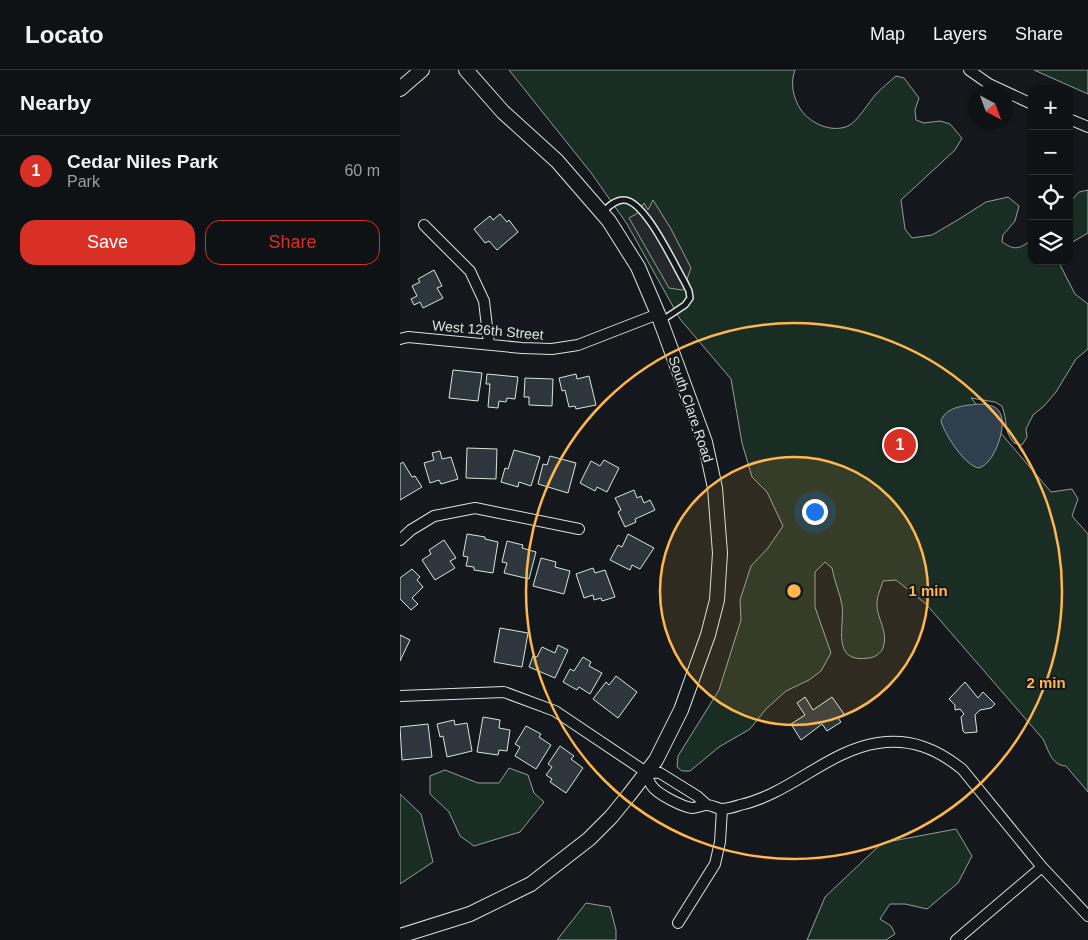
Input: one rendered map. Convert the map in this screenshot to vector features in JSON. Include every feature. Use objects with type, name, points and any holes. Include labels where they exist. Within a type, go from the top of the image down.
[{"type":"street","points":[[400,89],[422,70]]},
{"type":"street","name":"South Clare Road","points":[[400,936],[470,914],[531,884],[589,839],[630,795],[656,760],[694,678],[717,600],[720,553],[716,488],[705,442],[659,317],[638,267],[609,221],[557,161],[503,112],[466,70]]},
{"type":"street","points":[[969,70],[989,84],[1028,102]]},
{"type":"street","points":[[1073,121],[1088,127]]},
{"type":"street","points":[[424,224],[470,271],[484,300],[489,344]]},
{"type":"street","name":"West 126th Street","points":[[400,339],[408,337],[552,349],[578,345],[659,317]]},
{"type":"street","points":[[400,540],[411,530],[434,516],[475,508],[579,529]]},
{"type":"street","points":[[400,696],[504,692],[555,711],[646,772],[660,774],[697,796],[707,805]]},
{"type":"street","points":[[646,772],[652,788],[678,804],[692,808],[707,805],[722,809],[750,803],[770,796],[843,754],[860,747],[879,743],[913,743],[929,748],[948,758],[962,770],[1042,867],[1088,916]]},
{"type":"street","points":[[678,923],[715,864],[720,842],[722,809]]},
{"type":"street","points":[[956,940],[1042,867]]},
{"type":"lane","points":[[601,213],[619,201],[624,200],[629,200],[638,206],[650,222],[684,281],[690,298],[685,305],[659,317]]},
{"type":"green space","points":[[509,70],[795,70],[793,90],[801,110],[816,123],[829,128],[842,128],[852,124],[876,94],[896,76],[904,78],[919,98],[915,110],[916,120],[924,123],[940,121],[950,124],[962,138],[955,150],[901,200],[905,229],[912,238],[932,235],[986,202],[1008,197],[1019,206],[1015,221],[1003,235],[1002,242],[1014,248],[1028,242],[1028,265],[1060,265],[1075,294],[1088,304],[1088,349],[1076,359],[1056,392],[1033,415],[1026,429],[1027,437],[1022,445],[1014,443],[1008,434],[1002,406],[995,402],[971,398],[1051,492],[1072,489],[1078,499],[1072,516],[1088,534],[1088,792],[1066,766],[1054,760],[1043,739],[926,604],[896,580],[883,581],[877,603],[884,636],[882,650],[871,658],[857,658],[849,655],[844,649],[842,642],[841,600],[832,568],[825,562],[815,572],[815,607],[831,653],[821,671],[809,680],[786,691],[766,709],[750,729],[719,747],[690,771],[682,771],[677,767],[678,756],[719,690],[741,620],[740,600],[751,566],[768,548],[783,526],[767,492],[752,477],[742,443],[731,379],[680,319],[627,224],[592,174]]},
{"type":"green space","points":[[1034,70],[1088,70],[1088,94],[1073,87],[1073,85],[1068,85]]},
{"type":"green space","points":[[1088,190],[1088,233],[1073,242],[1073,199],[1079,192]]},
{"type":"green space","points":[[509,768],[528,775],[534,793],[544,802],[520,832],[474,846],[460,836],[449,812],[430,794],[430,776],[445,770],[478,783],[499,783]]},
{"type":"green space","points":[[400,794],[421,814],[433,862],[400,884]]},
{"type":"green space","points":[[956,829],[972,856],[958,883],[927,909],[905,904],[890,904],[880,919],[891,926],[895,934],[886,940],[807,940],[825,897],[882,843]]},
{"type":"green space","points":[[586,903],[610,907],[616,930],[616,940],[557,940]]},
{"type":"shaded area","points":[[653,200],[671,229],[691,268],[687,279],[690,285],[682,290],[669,288],[629,218],[638,213],[644,203],[648,210]]},
{"type":"water","points":[[981,404],[991,406],[999,411],[1002,417],[1002,425],[1001,434],[994,452],[984,465],[978,468],[961,455],[946,434],[941,421],[947,412],[952,409]]},
{"type":"building","points":[[500,214],[507,222],[509,220],[518,232],[497,250],[489,241],[485,243],[474,229],[490,216],[493,220]]},
{"type":"building","points":[[434,270],[442,286],[437,288],[443,298],[423,308],[420,302],[414,305],[411,299],[417,296],[412,286],[420,282],[418,279]]},
{"type":"building","points":[[453,370],[482,373],[478,401],[449,398]]},
{"type":"building","points":[[487,374],[518,377],[515,399],[507,398],[506,402],[499,401],[498,408],[488,407],[490,384],[486,384]]},
{"type":"building","points":[[576,374],[577,379],[589,376],[596,405],[576,409],[575,406],[569,407],[565,390],[562,391],[559,378]]},
{"type":"building","points":[[525,378],[553,379],[552,406],[529,405],[529,397],[524,397]]},
{"type":"building","points":[[467,448],[497,449],[496,479],[466,478]]},
{"type":"building","points":[[514,450],[540,457],[531,486],[519,482],[518,487],[501,482],[505,468],[508,469]]},
{"type":"building","points":[[440,451],[442,459],[451,457],[458,479],[441,484],[439,480],[430,483],[424,463],[434,460],[432,453]]},
{"type":"building","points":[[550,456],[576,463],[568,493],[538,484],[543,464],[547,465]]},
{"type":"building","points":[[604,460],[619,468],[607,492],[597,487],[595,491],[580,483],[591,461],[600,466]]},
{"type":"building","points":[[403,462],[412,477],[415,476],[422,487],[400,500],[400,464]]},
{"type":"building","points":[[634,490],[637,498],[641,496],[644,503],[650,500],[655,510],[635,519],[636,522],[625,527],[618,512],[621,510],[615,498]]},
{"type":"building","points":[[467,534],[485,537],[485,539],[498,542],[493,573],[474,570],[474,567],[466,566],[468,557],[463,556]]},
{"type":"building","points":[[628,534],[654,548],[640,569],[632,565],[630,570],[610,560],[618,545],[622,547]]},
{"type":"building","points":[[444,540],[456,558],[450,561],[455,568],[435,580],[422,560],[431,554],[429,550]]},
{"type":"building","points":[[507,541],[523,545],[522,548],[536,552],[529,579],[504,573],[507,563],[502,562]]},
{"type":"building","points":[[541,558],[556,562],[555,567],[570,571],[564,594],[533,586]]},
{"type":"building","points":[[593,568],[595,573],[605,570],[615,597],[602,601],[601,598],[594,600],[593,595],[584,598],[576,574]]},
{"type":"building","points":[[412,569],[420,577],[417,580],[423,587],[412,598],[418,604],[411,610],[400,599],[400,578]]},
{"type":"building","points":[[500,628],[528,633],[522,667],[494,662]]},
{"type":"building","points":[[400,635],[410,640],[400,661]]},
{"type":"building","points":[[558,645],[568,650],[555,678],[529,667],[533,656],[537,657],[542,647],[555,653]]},
{"type":"building","points":[[583,657],[591,662],[589,666],[602,673],[590,694],[579,687],[577,690],[563,682],[570,669],[574,671]]},
{"type":"building","points":[[616,676],[637,692],[618,718],[593,699],[606,682],[609,685]]},
{"type":"building","points":[[965,682],[978,698],[983,692],[995,704],[991,708],[980,710],[975,715],[977,732],[965,733],[963,731],[961,717],[964,714],[960,709],[955,710],[955,705],[949,699]]},
{"type":"building","points":[[805,697],[813,710],[832,697],[844,714],[838,718],[841,722],[827,731],[822,724],[801,740],[791,724],[805,715],[797,703]]},
{"type":"building","points":[[483,717],[500,720],[499,728],[510,730],[507,751],[499,750],[498,755],[477,752]]},
{"type":"building","points":[[454,720],[455,725],[467,723],[472,751],[447,757],[443,736],[440,737],[437,724]]},
{"type":"building","points":[[428,724],[432,757],[402,760],[400,727]]},
{"type":"building","points":[[526,726],[541,734],[539,737],[551,745],[536,769],[515,756],[520,747],[515,744]]},
{"type":"building","points":[[560,746],[574,756],[571,759],[583,768],[566,793],[550,782],[552,779],[546,775],[552,767],[548,764]]},
{"type":"place","name":"Cedar Niles Park","points":[[900,445]]}]
